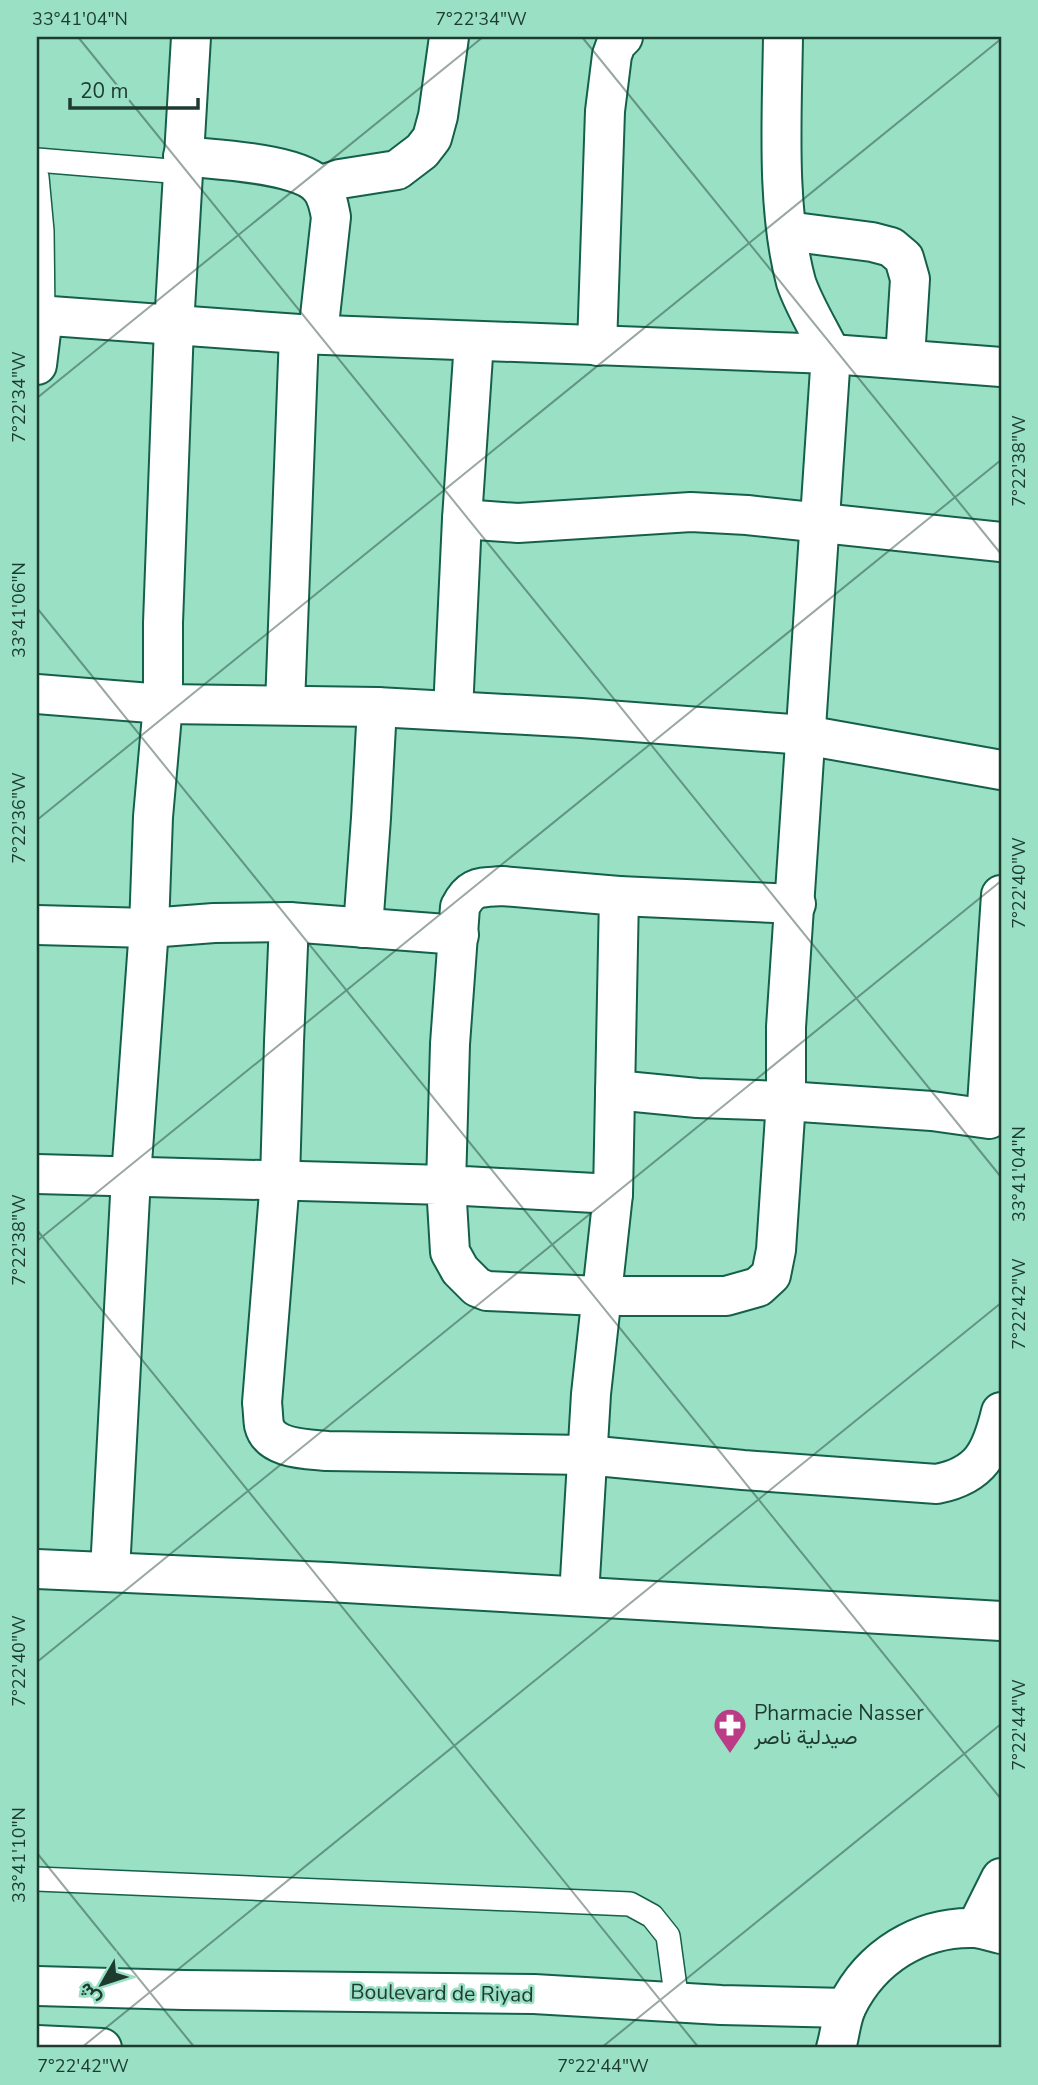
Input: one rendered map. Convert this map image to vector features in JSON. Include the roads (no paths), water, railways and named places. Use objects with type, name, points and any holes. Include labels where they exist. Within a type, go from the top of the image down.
[{"type":"street","points":[[110,1571],[131,1177],[149,928],[153,817],[163,704],[163,623],[174,326],[191,37]]},
{"type":"street","points":[[319,186],[340,179],[397,170],[422,151],[432,138],[438,116],[449,37]]},
{"type":"street","points":[[597,346],[605,111],[612,55],[616,44],[623,37]]},
{"type":"street","points":[[783,37],[783,187],[788,231],[797,284],[831,354],[796,904],[786,1027],[786,1101],[776,1250],[771,1275],[758,1287],[726,1296],[600,1296],[487,1291],[477,1287],[460,1270],[450,1252],[446,1185],[450,1044],[460,907],[465,897],[475,889],[502,886],[619,896],[796,904]]},
{"type":"street","points":[[183,164],[263,165],[306,176],[319,186],[328,201],[331,217],[309,334],[285,705]]},
{"type":"street","points":[[788,231],[872,242],[891,247],[904,258],[910,279],[905,358]]},
{"type":"street","points":[[37,365],[40,316],[309,334],[831,354],[1001,367]]},
{"type":"street","points":[[453,711],[474,341]]},
{"type":"street","points":[[462,519],[518,523],[691,512],[747,515],[1001,542]]},
{"type":"street","points":[[37,694],[163,704],[377,707],[581,718],[805,736],[1001,770]]},
{"type":"street","points":[[362,928],[377,707]]},
{"type":"street","points":[[995,1127],[987,1105],[1001,895]]},
{"type":"street","points":[[579,1596],[586,1455],[600,1296],[613,1194],[619,896]]},
{"type":"street","points":[[289,922],[280,1180],[262,1403],[264,1428],[274,1440],[296,1448],[327,1451],[586,1455],[937,1484],[953,1481],[967,1474],[986,1457],[1001,1412]]},
{"type":"street","points":[[37,925],[149,928],[214,923],[289,922],[459,935]]},
{"type":"street","points":[[615,1090],[696,1098],[932,1111],[995,1127]]},
{"type":"street","points":[[37,1174],[446,1185],[613,1194]]},
{"type":"street","points":[[37,1569],[579,1596],[1001,1621]]},
{"type":"street","points":[[836,2048],[846,2007],[867,1973],[898,1947],[936,1931],[989,1931],[1001,1878]]},
{"type":"street","name":"Boulevard de Riyad","points":[[37,1986],[534,1994],[846,2007]]},
{"type":"street","points":[[37,2045],[102,2048]]},
{"type":"lane","points":[[37,160],[183,164]]},
{"type":"lane","points":[[37,177],[42,231],[40,316]]},
{"type":"lane","points":[[37,1879],[630,1904],[652,1916],[668,1936],[677,2002]]},
{"type":"place","name":"Pharmacie Nasser صيدلية ناصر","points":[[730,1755]]}]
